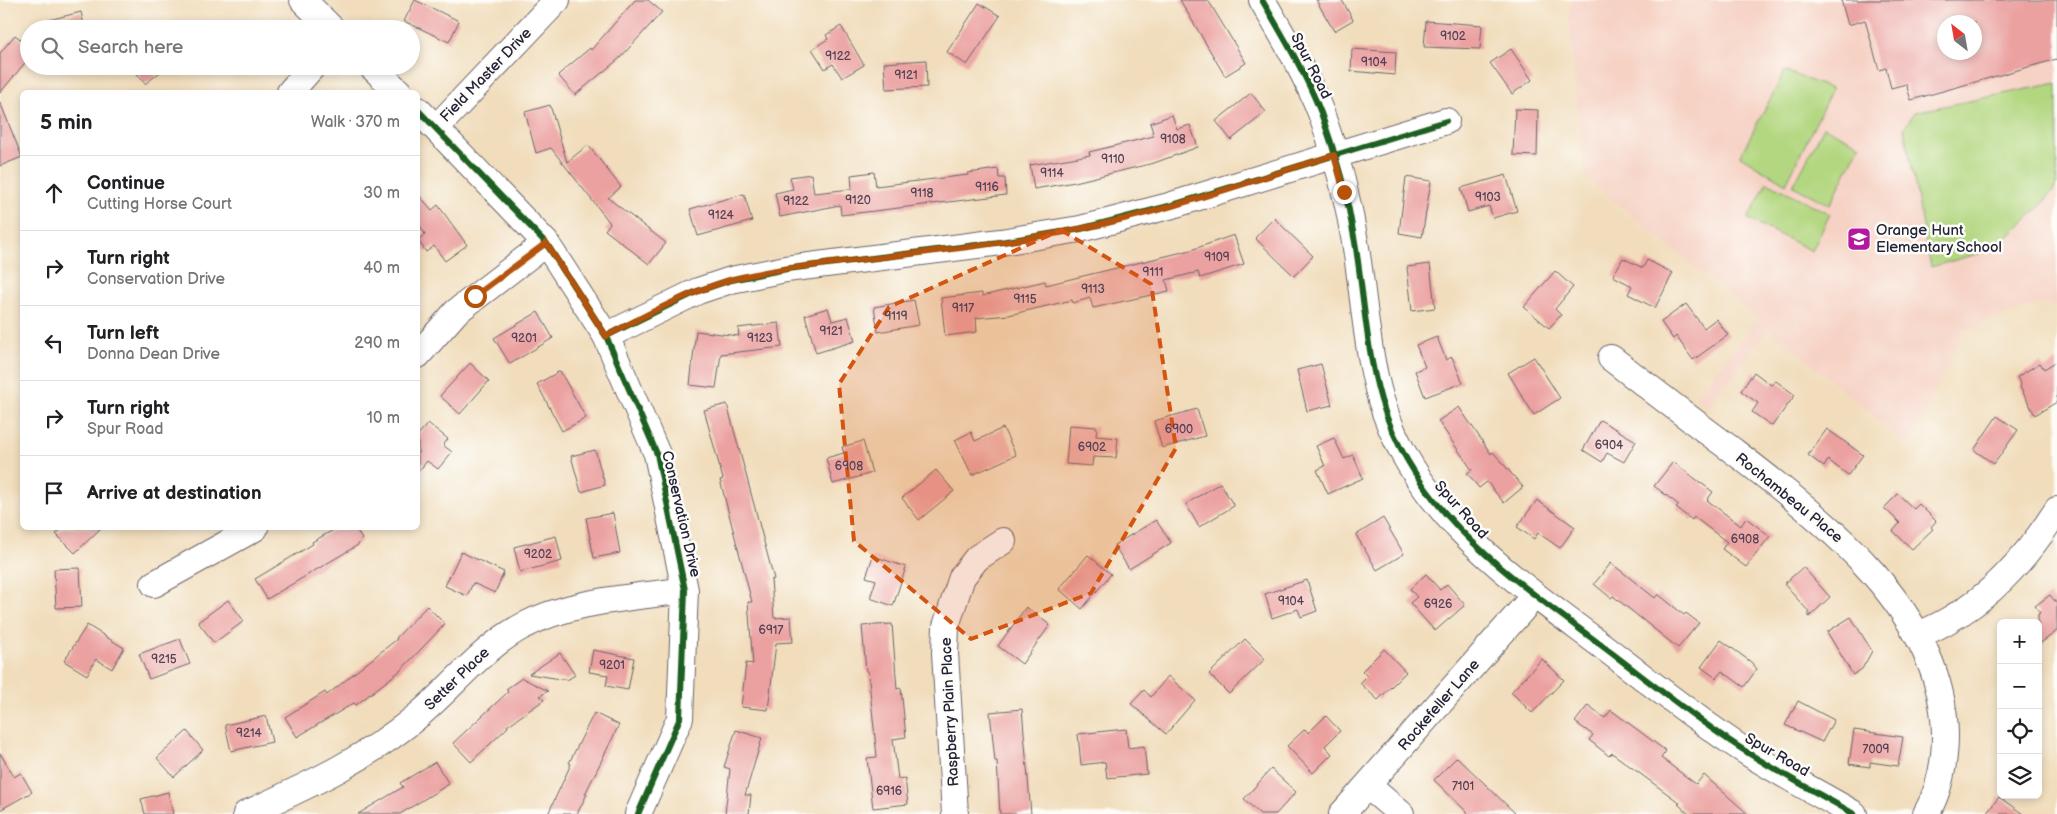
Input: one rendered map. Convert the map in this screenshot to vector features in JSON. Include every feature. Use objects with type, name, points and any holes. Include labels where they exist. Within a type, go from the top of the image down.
[{"type":"street","points":[[303,0],[323,20]]},
{"type":"street","name":"Field Master Drive","points":[[427,119],[557,0]]},
{"type":"street","name":"Spur Road","points":[[1262,0],[1300,68],[1321,113],[1344,192],[1355,242],[1373,369],[1382,402],[1395,437],[1417,478],[1447,518],[1484,554],[1535,595],[1731,742],[1854,814]]},
{"type":"street","points":[[292,90],[305,75]]},
{"type":"street","points":[[381,75],[397,90]]},
{"type":"street","name":"Conservation Drive","points":[[427,119],[546,243],[606,336],[657,454],[685,590],[680,718],[638,814]]},
{"type":"street","points":[[606,336],[690,294],[732,280],[786,269],[1001,242],[1080,229],[1169,206],[1446,121]]},
{"type":"street","points":[[420,352],[456,312],[546,243]]},
{"type":"street","name":"Rochambeau Place","points":[[1611,358],[1767,477],[1827,526],[1854,552],[1882,584],[1918,636],[1936,675],[1945,715],[1945,745],[1939,785],[1926,814]]},
{"type":"street","points":[[1918,636],[1953,618],[1978,600],[2005,576],[2026,553],[2057,510]]},
{"type":"street","points":[[154,584],[251,530]]},
{"type":"street","name":"Raspberry Plain Place","points":[[955,814],[945,653],[946,626],[962,577],[977,558],[1003,541]]},
{"type":"street","name":"Setter Place","points":[[246,814],[329,776],[376,749],[420,714],[484,651],[524,625],[544,616],[584,605],[685,590]]},
{"type":"street","name":"Rockefeller Lane","points":[[1342,814],[1535,595]]},
{"type":"street","points":[[1368,786],[1401,814]]},
{"type":"highlighted area","points":[[1061,230],[1151,284],[1176,448],[1091,593],[971,639],[854,541],[839,384],[889,307]]},
{"type":"shaded area","name":"Orange Hunt Elementary School","points":[[1573,0],[2057,0],[2057,307],[2042,302],[1964,330],[1908,446],[1770,329],[1708,407],[1695,398],[1758,319],[1585,177],[1568,15]]},
{"type":"green space","points":[[1785,71],[1832,89],[1786,184],[1740,156]]},
{"type":"green space","points":[[2057,83],[2057,186],[2041,206],[2009,235],[1984,252],[1931,267],[1904,128],[1915,112]]},
{"type":"green space","points":[[1824,127],[1860,145],[1830,205],[1793,186]]},
{"type":"green space","points":[[1767,182],[1830,214],[1812,251],[1748,219]]},
{"type":"building","points":[[415,0],[459,21],[449,42],[420,28],[420,20],[405,20]]},
{"type":"building","points":[[635,0],[648,0],[662,12],[620,58],[575,95],[558,75],[590,48],[591,50]]},
{"type":"building","points":[[1180,0],[1208,0],[1246,63],[1225,76]]},
{"type":"building","points":[[1316,0],[1342,0],[1353,20],[1334,31]]},
{"type":"building","points":[[1841,0],[2057,0],[2057,59],[1911,100],[1906,84],[1891,88],[1886,68],[1879,70],[1865,20],[1848,25]]},
{"type":"building","points":[[979,3],[1000,16],[967,65],[947,52]]},
{"type":"building","points":[[81,12],[83,20],[49,20]]},
{"type":"building","points":[[1426,21],[1482,25],[1480,49],[1424,47]]},
{"type":"building","points":[[841,26],[864,65],[842,78],[833,64],[825,69],[812,49],[828,39],[826,35]]},
{"type":"building","points":[[15,35],[20,39],[20,69],[0,93],[0,53]]},
{"type":"building","points":[[1352,49],[1396,52],[1395,75],[1351,71]]},
{"type":"building","points":[[1511,49],[1532,80],[1512,94],[1490,63]]},
{"type":"building","points":[[926,60],[927,87],[886,89],[884,63]]},
{"type":"building","points":[[138,75],[156,75],[145,84]]},
{"type":"building","points":[[1251,93],[1266,112],[1231,140],[1216,121]]},
{"type":"building","points":[[0,102],[20,152],[20,158],[0,166]]},
{"type":"building","points":[[550,105],[567,162],[588,145],[621,187],[608,198],[666,243],[649,264],[605,230],[610,223],[551,148],[536,153],[525,112]]},
{"type":"building","points":[[1515,109],[1538,110],[1537,156],[1513,155]]},
{"type":"building","points":[[1172,115],[1177,129],[1190,125],[1198,147],[1154,163],[1075,182],[1034,189],[1030,165],[1090,155],[1089,152],[1154,136],[1150,123]]},
{"type":"building","points":[[998,169],[999,178],[1005,178],[1006,195],[841,215],[840,205],[780,217],[775,193],[793,189],[790,177],[811,174],[814,193],[852,189],[851,175],[874,172],[876,186],[968,175],[968,173]]},
{"type":"building","points":[[1506,175],[1517,211],[1493,218],[1489,206],[1468,212],[1461,188]]},
{"type":"building","points":[[1406,177],[1431,181],[1422,237],[1399,233]]},
{"type":"building","points":[[744,194],[752,221],[698,236],[690,209]]},
{"type":"building","points":[[420,196],[432,210],[438,205],[467,245],[445,261],[434,246],[426,252],[420,243],[420,238],[425,234],[420,226]]},
{"type":"building","points":[[1274,218],[1313,256],[1294,276],[1255,238]]},
{"type":"building","points":[[1234,235],[1244,264],[1200,278],[1198,272],[1166,280],[1169,291],[1093,308],[1090,298],[1073,303],[1072,300],[1009,315],[976,318],[977,332],[945,336],[941,298],[982,293],[982,296],[1045,281],[1046,285],[1191,250]]},
{"type":"building","points":[[1623,258],[1643,268],[1647,260],[1673,273],[1655,308],[1628,294],[1632,286],[1613,276]]},
{"type":"building","points":[[1430,264],[1435,308],[1412,311],[1407,267]]},
{"type":"building","points":[[1555,271],[1573,287],[1555,309],[1561,315],[1549,328],[1524,307]]},
{"type":"building","points":[[914,300],[919,325],[878,332],[874,307]]},
{"type":"building","points":[[1686,304],[1704,328],[1716,319],[1728,335],[1693,360],[1676,336],[1673,339],[1661,322]]},
{"type":"building","points":[[828,308],[832,321],[848,317],[855,341],[816,353],[805,315]]},
{"type":"building","points":[[538,312],[553,338],[510,364],[494,338]]},
{"type":"building","points":[[779,323],[782,347],[721,354],[716,388],[690,385],[696,331],[739,336],[738,328]]},
{"type":"building","points":[[1437,337],[1446,360],[1452,357],[1463,383],[1425,397],[1415,371],[1425,367],[1416,345]]},
{"type":"building","points":[[1534,357],[1560,398],[1534,415],[1508,373]]},
{"type":"building","points":[[2057,361],[2057,402],[2035,415],[2020,387],[2021,385],[2017,377],[2040,363],[2044,369]]},
{"type":"building","points":[[470,363],[489,381],[460,414],[440,396]]},
{"type":"building","points":[[1321,364],[1332,405],[1307,411],[1297,370]]},
{"type":"building","points":[[560,371],[586,418],[562,431],[537,384]]},
{"type":"building","points":[[1754,372],[1771,385],[1776,381],[1795,395],[1772,426],[1752,412],[1758,403],[1741,391]]},
{"type":"building","points":[[727,404],[774,579],[771,580],[774,618],[791,617],[793,642],[776,643],[768,710],[741,707],[746,663],[753,664],[748,602],[752,602],[720,480],[723,479],[704,410]]},
{"type":"building","points":[[1459,407],[1491,454],[1493,452],[1523,487],[1504,503],[1487,482],[1479,488],[1467,473],[1472,470],[1438,421]]},
{"type":"building","points":[[1197,409],[1205,436],[1162,448],[1154,421]]},
{"type":"building","points":[[1997,416],[2018,430],[1994,464],[1974,450]]},
{"type":"building","points":[[1600,420],[1636,441],[1624,462],[1607,453],[1602,462],[1583,450]]},
{"type":"building","points":[[428,423],[448,439],[443,445],[452,452],[438,469],[427,461],[420,470],[420,433]]},
{"type":"building","points":[[1069,425],[1097,427],[1096,436],[1118,438],[1116,458],[1093,457],[1092,466],[1066,464]]},
{"type":"building","points":[[1003,428],[1016,455],[972,475],[955,440],[971,432],[975,441]]},
{"type":"building","points":[[1827,429],[1863,455],[1848,475],[1828,460],[1824,467],[1808,455]]},
{"type":"building","points":[[1334,438],[1344,459],[1353,455],[1363,478],[1328,494],[1317,470],[1325,466],[1316,446]]},
{"type":"building","points":[[863,441],[872,473],[833,484],[826,458],[844,453],[842,447]]},
{"type":"building","points":[[595,450],[605,485],[581,492],[571,456]]},
{"type":"building","points":[[1673,462],[1713,492],[1707,500],[1741,526],[1746,518],[1770,536],[1746,567],[1722,549],[1727,542],[1694,517],[1692,520],[1676,508],[1679,505],[1654,486]]},
{"type":"building","points":[[936,470],[954,491],[919,520],[902,498]]},
{"type":"building","points":[[1220,483],[1234,506],[1199,527],[1186,504]]},
{"type":"building","points":[[1898,494],[1914,509],[1919,504],[1936,521],[1931,527],[1933,529],[1912,549],[1893,531],[1900,523],[1884,508]]},
{"type":"building","points":[[1537,500],[1575,527],[1560,548],[1538,533],[1534,539],[1517,527]]},
{"type":"building","points":[[613,513],[620,553],[594,558],[586,518]]},
{"type":"building","points":[[1383,518],[1404,554],[1377,570],[1356,535]]},
{"type":"building","points":[[1156,520],[1171,543],[1129,569],[1114,545]]},
{"type":"building","points":[[61,530],[99,530],[75,553],[56,534]]},
{"type":"building","points":[[333,530],[356,530],[362,539],[358,545],[267,599],[255,579],[313,544],[312,542]]},
{"type":"building","points":[[556,536],[562,561],[520,572],[514,547]]},
{"type":"building","points":[[461,552],[504,572],[495,593],[473,583],[467,596],[445,586]]},
{"type":"building","points":[[1088,555],[1111,574],[1082,609],[1059,589]]},
{"type":"building","points":[[873,556],[906,567],[893,606],[870,598],[876,580],[866,577]]},
{"type":"building","points":[[1611,563],[1655,598],[1658,594],[1684,615],[1686,613],[1699,623],[1678,648],[1613,596],[1611,598],[1594,584]]},
{"type":"building","points":[[1803,567],[1830,597],[1809,617],[1809,612],[1784,584]]},
{"type":"building","points":[[80,568],[82,607],[56,608],[54,569]]},
{"type":"building","points":[[1426,574],[1440,590],[1447,584],[1465,605],[1435,631],[1410,603],[1417,597],[1410,589]]},
{"type":"building","points":[[1307,580],[1317,611],[1301,617],[1298,609],[1272,618],[1265,594]]},
{"type":"building","points":[[2050,595],[2057,604],[2057,631],[2042,642],[2042,619],[2038,619],[2038,614],[2040,613],[2035,606]]},
{"type":"building","points":[[228,600],[244,621],[214,643],[198,622]]},
{"type":"building","points":[[427,606],[445,624],[401,670],[356,705],[354,703],[297,737],[285,717],[325,692],[327,695],[397,639]]},
{"type":"building","points":[[1026,607],[1050,625],[1022,664],[998,646]]},
{"type":"building","points":[[1851,617],[1872,651],[1862,669],[1853,675],[1827,632]]},
{"type":"building","points":[[892,624],[897,689],[901,688],[906,737],[893,739],[898,779],[905,778],[908,804],[873,808],[867,758],[877,757],[862,626]]},
{"type":"building","points":[[87,625],[124,648],[112,669],[96,659],[87,675],[64,661]]},
{"type":"building","points":[[180,639],[190,664],[149,679],[139,654]]},
{"type":"building","points":[[1245,639],[1265,659],[1229,694],[1209,674]]},
{"type":"building","points":[[1721,640],[1751,662],[1757,669],[1744,687],[1722,671],[1716,678],[1701,667]]},
{"type":"building","points":[[1384,649],[1406,672],[1378,700],[1360,683],[1367,676],[1362,671]]},
{"type":"building","points":[[593,650],[634,658],[628,690],[606,686],[608,675],[589,672]]},
{"type":"building","points":[[560,653],[575,675],[567,680],[529,674]]},
{"type":"building","points":[[1542,659],[1564,680],[1532,713],[1511,692]]},
{"type":"building","points":[[1168,676],[1195,700],[1166,734],[1131,704],[1144,690],[1151,697]]},
{"type":"building","points":[[522,678],[548,691],[540,696],[544,700],[507,726],[471,762],[453,743],[508,692],[506,689]]},
{"type":"building","points":[[1798,701],[1834,720],[1822,742],[1785,725]]},
{"type":"building","points":[[1588,705],[1605,718],[1611,710],[1666,751],[1661,758],[1696,784],[1704,775],[1748,814],[1689,814],[1678,804],[1680,803],[1612,753],[1609,756],[1589,740],[1593,735],[1575,722]]},
{"type":"building","points":[[1022,709],[1031,814],[1000,814],[997,761],[995,761],[990,712]]},
{"type":"building","points":[[594,713],[619,725],[577,814],[548,814],[571,764],[569,763]]},
{"type":"building","points":[[266,716],[272,742],[231,751],[225,725]]},
{"type":"building","points":[[1326,716],[1340,731],[1325,746],[1332,754],[1313,773],[1287,746],[1305,729],[1308,733]]},
{"type":"building","points":[[1126,729],[1128,748],[1144,746],[1147,774],[1107,778],[1105,762],[1081,765],[1078,734]]},
{"type":"building","points":[[736,730],[762,738],[745,795],[751,795],[749,814],[725,814],[730,769],[724,767]]},
{"type":"building","points":[[1854,730],[1903,737],[1898,766],[1870,762],[1870,767],[1849,764]]},
{"type":"building","points":[[187,731],[203,750],[174,777],[157,758]]},
{"type":"building","points":[[0,753],[14,777],[21,773],[32,792],[0,810]]},
{"type":"building","points":[[1457,757],[1516,814],[1469,814],[1434,780]]},
{"type":"building","points":[[435,762],[449,784],[400,814],[358,814],[403,787],[400,783]]},
{"type":"building","points":[[1271,769],[1296,792],[1276,814],[1260,814],[1244,799]]},
{"type":"building","points":[[168,792],[173,814],[145,814],[141,799]]},
{"type":"building","points":[[1997,799],[2002,799],[2023,814],[1986,814]]},
{"type":"cycle path","points":[[1262,0],[1294,55],[1321,113],[1332,144],[1352,226],[1376,381],[1396,440],[1417,476],[1441,508],[1468,538],[1530,592],[1679,705],[1730,741],[1776,770],[1854,814]]},
{"type":"cycle path","points":[[420,112],[546,243],[606,336],[657,454],[685,590],[680,718],[638,814]]},
{"type":"cycle path","points":[[606,336],[698,291],[731,280],[786,269],[1001,242],[1080,229],[1169,206],[1446,121]]},
{"type":"place","name":"Orange Hunt Elementary School","points":[[1859,239]]},
{"type":"route","points":[[475,296],[546,243],[606,336],[666,305],[698,291],[732,280],[786,269],[1001,242],[1080,229],[1169,206],[1334,155],[1344,192]]}]
